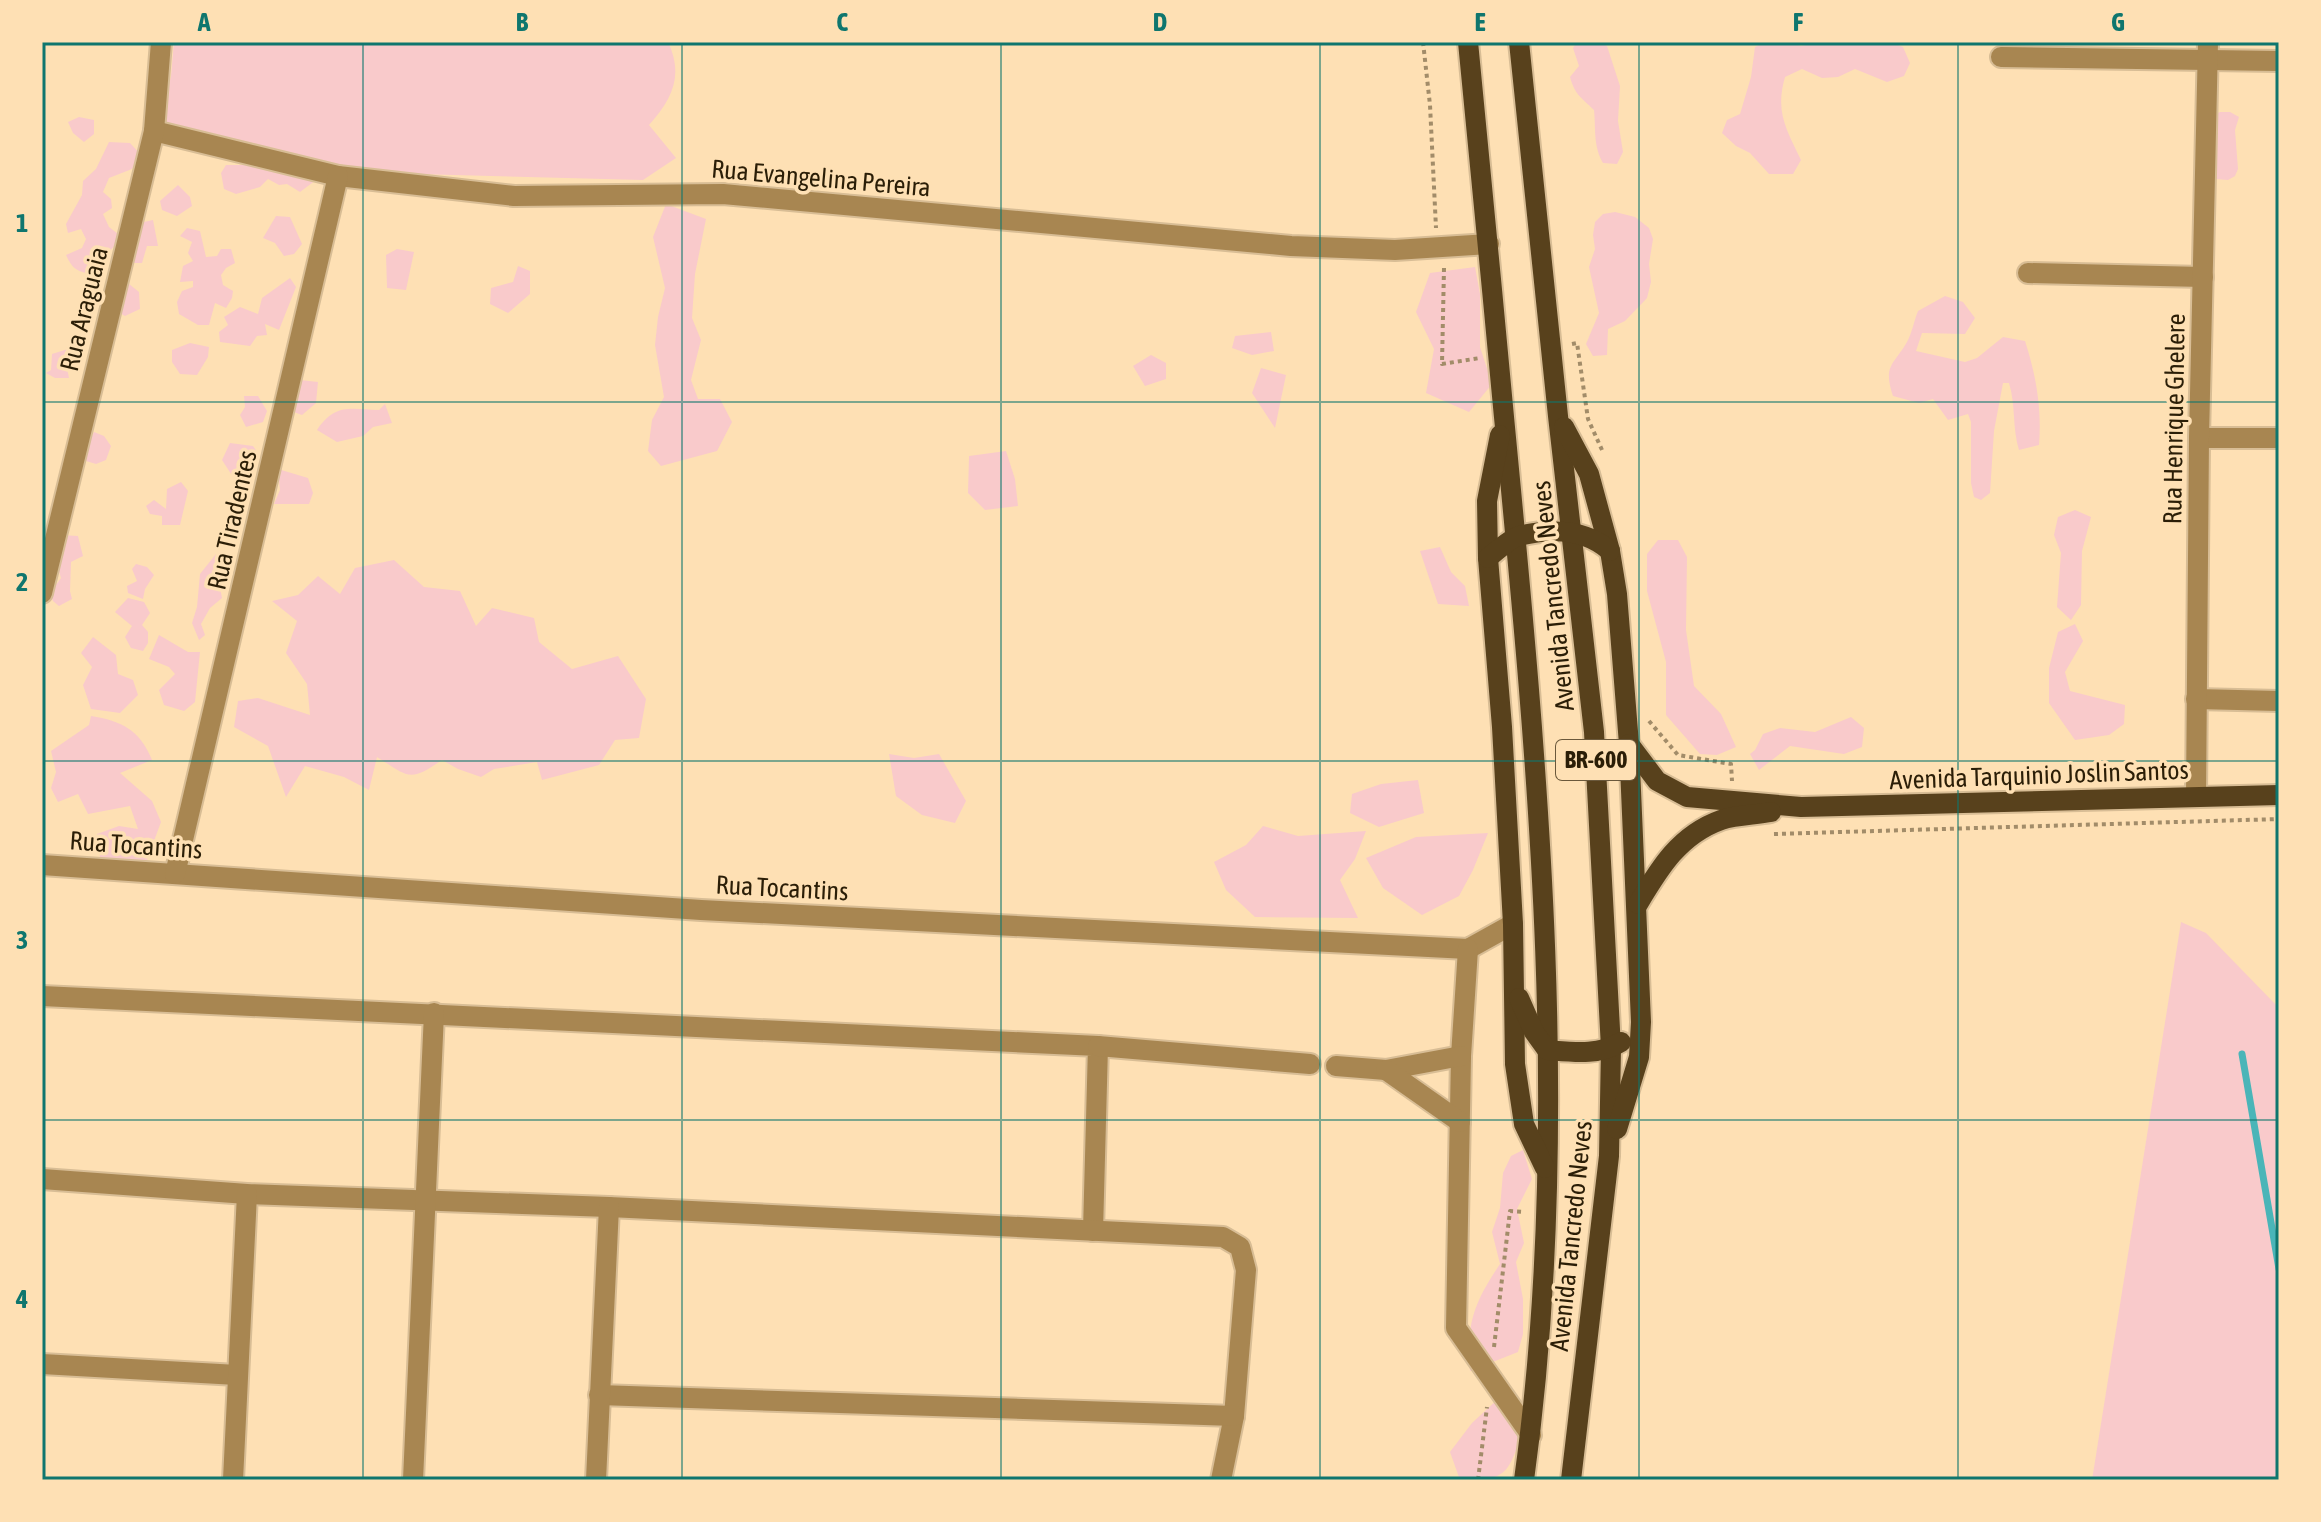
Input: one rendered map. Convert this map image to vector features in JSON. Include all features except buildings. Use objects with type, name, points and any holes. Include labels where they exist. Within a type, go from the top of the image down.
[{"type":"main road","name":"Avenida Tancredo Neves","points":[[1468,42],[1535,735],[1547,1050],[1548,1173],[1531,1435],[1524,1480]]},
{"type":"main road","name":"Avenida Tancredo Neves","points":[[1519,42],[1594,732],[1611,1048],[1609,1156],[1571,1480]]},
{"type":"main road","points":[[1504,416],[1487,501],[1488,558],[1502,727],[1513,924],[1515,1064],[1524,1124],[1548,1173]]},
{"type":"main road","points":[[1558,416],[1589,474],[1610,551],[1617,594],[1629,744],[1641,1022],[1639,1057],[1609,1156]]},
{"type":"main road","points":[[1488,558],[1517,536],[1573,530],[1601,543],[1610,551]]},
{"type":"main road","name":"Avenida Tarquinio Joslin Santos","points":[[1629,744],[1657,781],[1687,797],[1801,807],[2279,795]]},
{"type":"main road","name":"Avenida Tarquinio Joslin Santos","points":[[1638,904],[1659,868],[1682,842],[1721,820],[1801,807]]},
{"type":"main road","points":[[1515,983],[1524,1011],[1547,1050],[1584,1053],[1611,1048],[1626,1039],[1641,1022]]},
{"type":"street","name":"Rua Araguaia","points":[[42,593],[154,131],[161,42]]},
{"type":"street","points":[[2001,57],[2208,51],[2279,61]]},
{"type":"street","name":"Rua Henrique Ghelere","points":[[2196,797],[2199,438],[2208,51]]},
{"type":"street","name":"Rua Evangelina Pereira","points":[[154,131],[338,176],[514,196],[723,194],[1291,246],[1395,250],[1489,244]]},
{"type":"street","name":"Rua Tiradentes","points":[[175,874],[338,176]]},
{"type":"street","points":[[2028,273],[2203,277]]},
{"type":"street","points":[[2199,438],[2279,438]]},
{"type":"street","points":[[2196,699],[2279,701]]},
{"type":"street","name":"Rua Tocantins","points":[[42,865],[701,910],[1468,949]]},
{"type":"street","points":[[1513,924],[1468,949],[1461,1056],[1456,1328],[1531,1435]]},
{"type":"street","points":[[42,996],[1098,1046],[1310,1064]]},
{"type":"street","points":[[413,1480],[434,1013]]},
{"type":"street","points":[[1093,1231],[1098,1046]]},
{"type":"street","points":[[1336,1066],[1386,1070],[1461,1056]]},
{"type":"street","points":[[1386,1070],[1460,1122]]},
{"type":"street","points":[[42,1179],[247,1194],[609,1207],[1223,1237],[1240,1247],[1246,1270],[1234,1416],[1221,1480]]},
{"type":"street","points":[[233,1480],[247,1194]]},
{"type":"street","points":[[596,1480],[609,1207]]},
{"type":"street","points":[[42,1364],[237,1375]]},
{"type":"street","points":[[599,1395],[1234,1416]]},
{"type":"path","points":[[1767,834],[2279,819]]},
{"type":"path","points":[[1478,1480],[1510,1211],[1546,1214]]},
{"type":"shaded area","points":[[174,42],[668,42],[675,66],[673,86],[664,106],[649,125],[676,158],[643,180],[341,172],[161,121],[171,76]]},
{"type":"shaded area","points":[[1577,42],[1597,42],[1607,46],[1620,86],[1618,121],[1623,152],[1617,164],[1603,163],[1596,144],[1594,110],[1579,95],[1570,77],[1579,66],[1573,48]]},
{"type":"shaded area","points":[[1766,42],[1788,42],[1801,46],[1820,42],[1890,42],[1903,47],[1910,63],[1904,76],[1887,82],[1855,69],[1838,77],[1822,78],[1802,69],[1785,77],[1782,110],[1801,160],[1793,174],[1769,174],[1750,153],[1736,146],[1722,133],[1727,120],[1740,114],[1751,77],[1755,47]]},
{"type":"shaded area","points":[[2230,112],[2239,117],[2235,130],[2238,169],[2235,176],[2228,180],[2215,179],[2211,171],[2212,116]]},
{"type":"shaded area","points":[[79,117],[94,120],[94,134],[84,142],[73,133],[68,122]]},
{"type":"shaded area","points":[[109,142],[130,143],[141,155],[132,169],[109,178],[103,192],[111,199],[112,208],[103,214],[109,227],[122,237],[104,258],[95,256],[95,269],[90,274],[75,268],[66,255],[82,248],[86,239],[81,229],[68,233],[66,224],[82,195],[83,181],[96,169]]},
{"type":"shaded area","points":[[226,165],[257,165],[316,180],[300,192],[287,184],[279,185],[268,179],[260,187],[236,194],[224,189],[221,173]]},
{"type":"shaded area","points":[[178,185],[190,197],[192,206],[177,216],[162,210],[160,201]]},
{"type":"shaded area","points":[[666,204],[706,219],[695,274],[692,318],[701,340],[691,380],[698,399],[720,399],[732,422],[717,451],[661,466],[648,451],[652,420],[664,397],[655,345],[665,288],[653,237]]},
{"type":"shaded area","points":[[1615,212],[1635,217],[1649,228],[1653,239],[1649,264],[1651,282],[1647,298],[1625,321],[1608,329],[1607,355],[1593,356],[1586,344],[1599,313],[1589,267],[1595,249],[1593,235],[1595,222],[1603,214]]},
{"type":"shaded area","points":[[276,216],[290,217],[302,244],[294,254],[284,256],[275,243],[263,238]]},
{"type":"shaded area","points":[[153,220],[158,246],[147,246],[142,263],[129,263],[135,224]]},
{"type":"shaded area","points":[[187,228],[200,231],[206,257],[217,256],[221,249],[231,249],[235,263],[221,275],[223,285],[233,291],[232,298],[226,308],[215,303],[209,325],[198,325],[179,314],[177,302],[182,291],[193,287],[193,281],[180,282],[183,266],[193,261],[188,253],[192,242],[180,236]]},
{"type":"shaded area","points":[[397,249],[414,252],[406,290],[387,288],[386,255]]},
{"type":"shaded area","points":[[518,266],[530,271],[530,294],[508,313],[490,304],[491,288],[513,282]]},
{"type":"shaded area","points":[[1475,267],[1480,294],[1480,347],[1492,384],[1469,412],[1426,393],[1434,349],[1416,312],[1430,273]]},
{"type":"shaded area","points":[[129,271],[129,284],[139,292],[140,309],[125,316],[118,312]]},
{"type":"shaded area","points":[[290,278],[296,287],[279,330],[265,324],[267,335],[257,336],[250,346],[220,342],[219,332],[228,325],[224,317],[240,307],[258,314],[262,298]]},
{"type":"shaded area","points":[[1945,296],[1963,302],[1975,318],[1965,334],[1922,333],[1916,351],[1965,362],[1977,358],[2003,337],[2025,341],[2035,379],[2040,418],[2039,445],[2019,450],[2009,383],[2003,383],[1994,431],[1990,493],[1981,500],[1974,497],[1971,483],[1971,422],[1968,414],[1948,420],[1933,399],[1919,403],[1893,396],[1890,386],[1891,366],[1909,338],[1918,311]]},
{"type":"shaded area","points":[[1271,332],[1274,351],[1252,355],[1232,348],[1235,336]]},
{"type":"shaded area","points":[[190,343],[209,347],[208,357],[197,375],[180,374],[172,362],[172,350]]},
{"type":"shaded area","points":[[68,349],[74,357],[67,368],[69,378],[55,378],[46,373],[51,370],[52,354]]},
{"type":"shaded area","points":[[1151,355],[1166,363],[1166,379],[1145,386],[1133,366]]},
{"type":"shaded area","points":[[1261,368],[1286,375],[1275,428],[1252,393]]},
{"type":"shaded area","points":[[300,380],[318,382],[316,403],[302,415],[288,410]]},
{"type":"shaded area","points":[[244,396],[258,396],[267,411],[263,422],[246,427],[240,415],[245,407]]},
{"type":"shaded area","points":[[385,404],[392,423],[373,427],[363,436],[337,442],[317,430],[330,415],[337,412],[379,410]]},
{"type":"shaded area","points":[[94,432],[104,436],[111,446],[106,460],[96,464],[86,461],[86,449]]},
{"type":"shaded area","points":[[230,443],[253,446],[258,453],[258,460],[233,477],[222,460]]},
{"type":"shaded area","points":[[1006,451],[1015,479],[1018,506],[985,510],[968,493],[969,456]]},
{"type":"shaded area","points":[[278,469],[308,478],[313,493],[309,504],[274,504],[280,490]]},
{"type":"shaded area","points":[[181,482],[188,491],[180,525],[162,525],[162,516],[150,514],[146,506],[154,500],[166,509],[167,489]]},
{"type":"shaded area","points":[[2075,510],[2091,517],[2082,551],[2081,605],[2071,620],[2057,607],[2061,553],[2054,535],[2058,517]]},
{"type":"shaded area","points":[[61,535],[78,536],[83,556],[71,562],[72,599],[59,606],[50,593],[61,578],[57,565]]},
{"type":"shaded area","points":[[1658,540],[1678,540],[1687,557],[1686,630],[1694,686],[1721,714],[1736,747],[1717,755],[1700,754],[1666,715],[1666,662],[1647,591],[1647,554]]},
{"type":"shaded area","points":[[1440,547],[1451,572],[1465,586],[1469,606],[1438,604],[1420,551]]},
{"type":"shaded area","points":[[216,554],[225,557],[214,582],[220,588],[222,598],[210,608],[201,624],[205,635],[199,640],[192,623],[200,574]]},
{"type":"shaded area","points":[[394,560],[424,587],[460,591],[476,626],[492,608],[534,618],[539,642],[572,669],[618,656],[646,699],[639,738],[615,740],[599,765],[542,780],[537,762],[494,769],[481,777],[442,760],[422,772],[409,775],[377,757],[369,790],[344,777],[305,766],[286,797],[268,746],[234,727],[238,701],[258,698],[310,715],[307,684],[286,653],[297,621],[272,601],[298,595],[318,576],[340,594],[355,568]]},
{"type":"shaded area","points":[[136,564],[147,567],[154,575],[143,599],[128,593],[127,586],[137,581],[132,569]]},
{"type":"shaded area","points":[[128,598],[144,602],[150,613],[142,625],[148,632],[148,643],[143,651],[131,648],[125,637],[132,626],[115,612]]},
{"type":"shaded area","points":[[2075,624],[2083,641],[2065,672],[2070,691],[2125,705],[2124,724],[2109,735],[2075,740],[2049,703],[2049,668],[2058,632]]},
{"type":"shaded area","points":[[159,635],[188,652],[200,652],[195,702],[184,711],[164,705],[159,690],[175,674],[169,667],[149,659]]},
{"type":"shaded area","points":[[93,637],[116,655],[118,674],[133,680],[138,695],[120,713],[91,709],[83,685],[92,667],[81,653]]},
{"type":"shaded area","points":[[91,716],[121,724],[136,734],[152,760],[120,773],[152,801],[161,822],[147,860],[101,866],[97,834],[119,826],[138,829],[130,806],[88,814],[78,794],[58,802],[51,788],[56,772],[51,751],[89,725]]},
{"type":"shaded area","points":[[1851,717],[1864,728],[1862,747],[1844,754],[1790,746],[1759,770],[1750,754],[1763,734],[1780,728],[1815,732]]},
{"type":"shaded area","points":[[889,754],[914,758],[939,754],[966,801],[955,823],[922,815],[896,796]]},
{"type":"shaded area","points":[[1418,780],[1424,813],[1379,827],[1350,813],[1352,794],[1381,784]]},
{"type":"shaded area","points":[[1263,826],[1298,836],[1366,831],[1355,859],[1340,880],[1358,918],[1255,917],[1226,890],[1214,862],[1246,845]]},
{"type":"shaded area","points":[[1488,833],[1459,896],[1422,915],[1383,888],[1366,858],[1416,837]]},
{"type":"shaded area","points":[[2181,922],[2206,933],[2279,1008],[2279,1480],[2092,1480]]},
{"type":"shaded area","points":[[1523,1150],[1532,1179],[1517,1209],[1524,1243],[1516,1262],[1523,1299],[1523,1334],[1518,1352],[1470,1371],[1469,1340],[1474,1314],[1500,1264],[1492,1232],[1500,1208],[1503,1173],[1511,1156]]},
{"type":"shaded area","points":[[1498,1399],[1522,1434],[1512,1459],[1503,1473],[1496,1477],[1460,1480],[1450,1452],[1472,1423]]},
{"type":"waterway","points":[[2242,1054],[2279,1269]]}]
